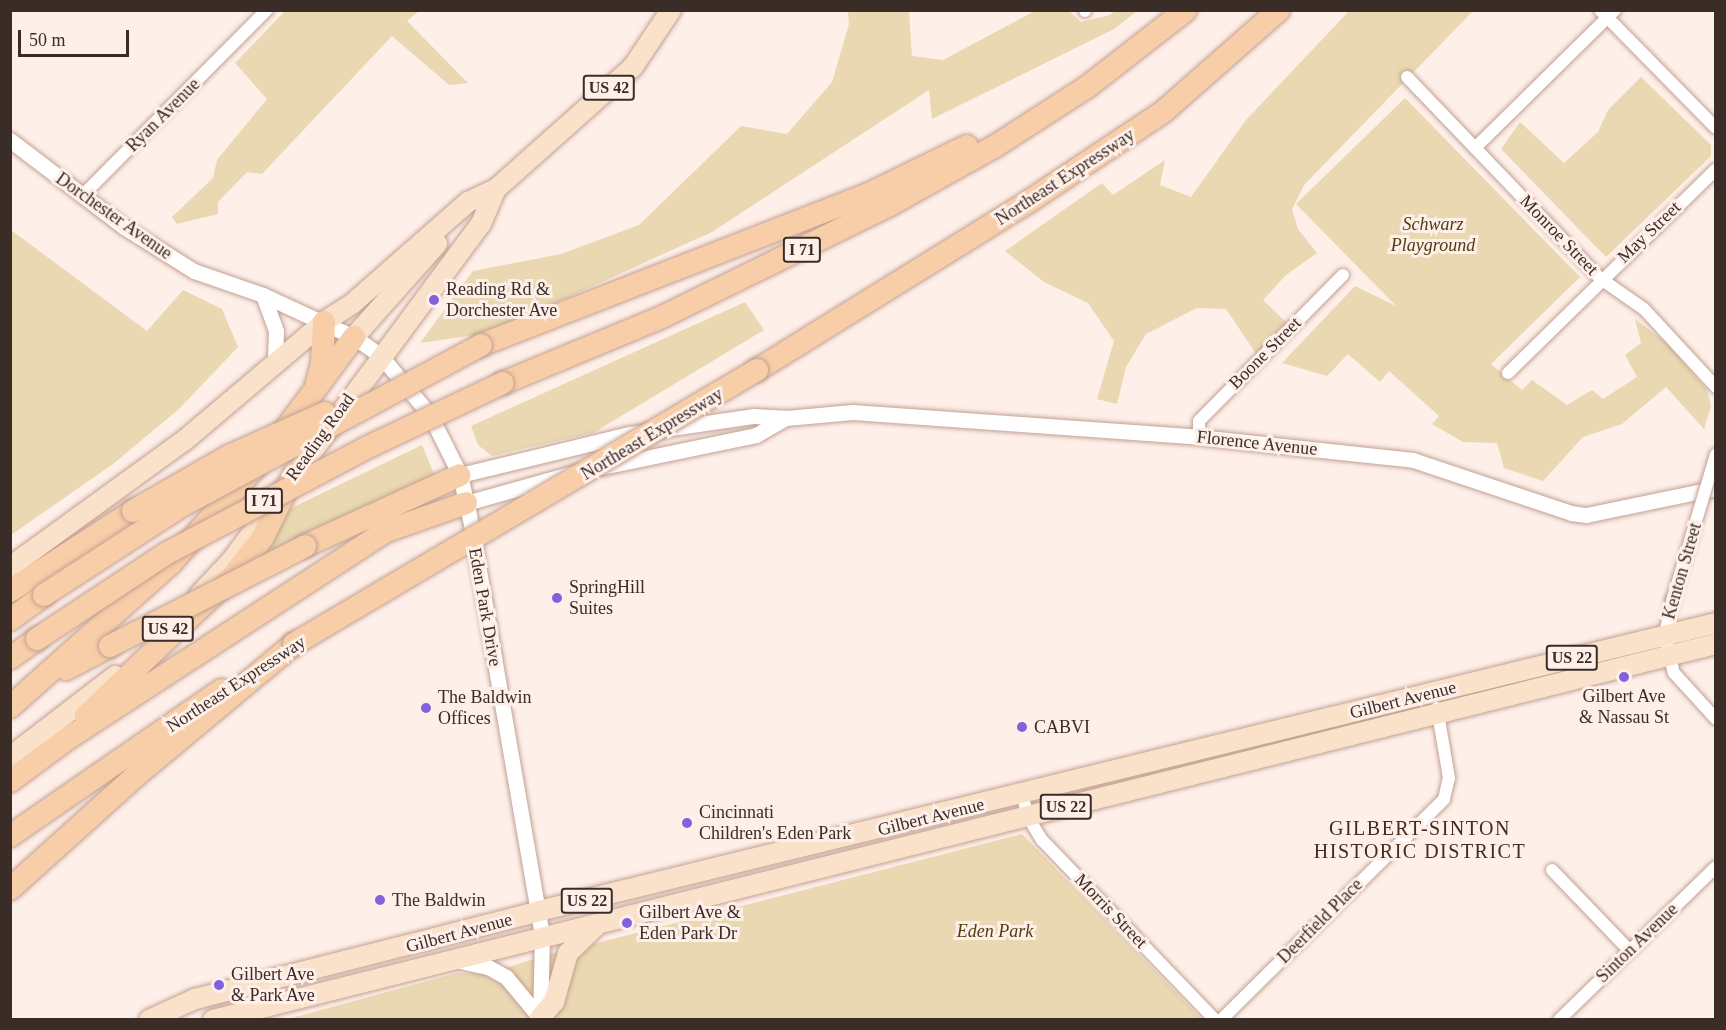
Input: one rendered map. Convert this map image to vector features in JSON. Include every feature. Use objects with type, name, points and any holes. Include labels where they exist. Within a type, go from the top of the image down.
[{"type":"highway","name":"I 71","points":[[10,657],[167,553],[368,447],[503,383],[662,316],[881,210],[997,145],[1087,87],[1186,10]]},
{"type":"highway","name":"Northeast Expressway","points":[[10,836],[294,644],[757,370],[1025,204],[1163,112],[1278,10]]},
{"type":"highway","points":[[10,591],[133,511],[229,456],[481,345],[869,194],[1087,87]]},
{"type":"highway","points":[[312,397],[322,363],[324,322]]},
{"type":"highway","points":[[10,707],[171,563],[312,397],[354,337]]},
{"type":"highway","points":[[10,620],[44,595],[181,506],[481,345]]},
{"type":"highway","points":[[70,736],[94,706],[157,652],[233,576],[263,537],[296,472]]},
{"type":"highway","points":[[36,685],[305,546],[460,475]]},
{"type":"highway","points":[[10,781],[70,736],[384,532],[466,503]]},
{"type":"highway","points":[[10,889],[80,824],[294,644]]},
{"type":"main road","name":"Reading Road","points":[[10,567],[185,440],[324,322],[352,304],[468,202],[496,189],[633,67],[671,10]]},
{"type":"main road","name":"Reading Road","points":[[10,757],[163,634],[232,560],[380,355],[481,224],[496,189]]},
{"type":"main road","points":[[354,337],[444,237],[452,216]]},
{"type":"main road","name":"Gilbert Avenue","points":[[213,1020],[542,934],[601,922],[1028,817],[1439,713],[1666,645],[1716,623]]},
{"type":"main road","name":"Gilbert Avenue","points":[[149,1020],[195,999],[539,911],[1433,692],[1666,645],[1716,644]]},
{"type":"main road","points":[[540,1019],[554,1002],[568,953],[580,938],[601,922]]},
{"type":"street","name":"Ryan Avenue","points":[[84,194],[267,10]]},
{"type":"street","points":[[1475,148],[1608,13],[1716,128]]},
{"type":"street","name":"Monroe Street","points":[[1407,77],[1602,279],[1644,309],[1716,387]]},
{"type":"street","name":"Dorchester Avenue","points":[[10,140],[84,194],[124,227],[194,271],[263,295],[324,322]]},
{"type":"street","name":"May Street","points":[[1508,373],[1716,169]]},
{"type":"street","name":"Boone Street","points":[[1199,437],[1199,421],[1343,275]]},
{"type":"street","points":[[263,295],[276,332],[275,363]]},
{"type":"street","name":"Eden Park Drive","points":[[324,322],[354,337],[380,355],[430,415],[460,475],[539,911],[542,934],[540,1019]]},
{"type":"street","name":"Florence Avenue","points":[[460,475],[630,434],[753,416],[786,418],[854,412],[1199,437],[1413,460],[1578,514],[1595,514],[1716,488]]},
{"type":"street","name":"Florence Avenue","points":[[466,503],[538,480],[756,435],[786,418]]},
{"type":"street","name":"Kenton Street","points":[[1666,645],[1672,602],[1716,454]]},
{"type":"street","points":[[1666,645],[1674,673],[1716,719]]},
{"type":"street","name":"Deerfield Place","points":[[1221,1020],[1444,799],[1449,778],[1439,713],[1433,692]]},
{"type":"street","name":"Morris Street","points":[[1022,794],[1028,817],[1042,840],[1215,1020]]},
{"type":"street","name":"Sinton Avenue","points":[[1559,1020],[1716,867]]},
{"type":"street","points":[[1552,870],[1629,950]]},
{"type":"street","points":[[450,959],[488,967],[506,977],[540,1019]]},
{"type":"green space","points":[[285,11],[419,11],[407,21],[468,83],[449,85],[392,36],[262,174],[247,172],[218,202],[218,214],[177,224],[172,217],[213,178],[217,160],[267,99],[235,63]]},
{"type":"green space","points":[[848,11],[909,11],[912,56],[943,60],[1035,11],[1069,11],[1081,22],[1110,15],[1115,11],[1137,11],[1114,29],[932,119],[929,90],[712,232],[489,333],[420,343],[473,271],[561,254],[639,225],[741,126],[787,134],[832,82],[849,24]]},
{"type":"green space","points":[[1349,11],[1473,11],[1304,185],[1292,209],[1298,229],[1317,253],[1286,275],[1263,300],[1291,327],[1259,358],[1226,309],[1197,308],[1146,334],[1126,367],[1117,404],[1097,399],[1114,341],[1088,303],[1044,282],[1005,251],[1102,183],[1113,195],[1165,160],[1160,185],[1191,197],[1246,120]]},
{"type":"green space","points":[[1641,77],[1711,145],[1711,156],[1606,257],[1501,149],[1520,122],[1564,163],[1598,132],[1608,110]]},
{"type":"green space","name":"Schwarz Playground","points":[[1405,98],[1580,277],[1491,364],[1522,390],[1532,380],[1567,405],[1592,390],[1603,399],[1637,377],[1625,355],[1641,343],[1635,319],[1668,344],[1707,390],[1711,406],[1704,429],[1666,387],[1622,424],[1583,437],[1543,481],[1504,468],[1497,443],[1463,442],[1432,424],[1439,416],[1389,371],[1380,382],[1348,354],[1327,376],[1282,363],[1355,286],[1396,306],[1296,204]]},
{"type":"green space","points":[[11,230],[147,331],[183,290],[222,309],[238,347],[179,409],[113,464],[11,535]]},
{"type":"green space","points":[[745,302],[764,330],[593,433],[492,456],[478,445],[471,426]]},
{"type":"green space","points":[[422,445],[435,476],[252,561],[285,511]]},
{"type":"green space","name":"Eden Park","points":[[1022,834],[1202,1019],[284,1020],[457,973],[483,974],[496,981],[508,967],[554,953],[564,951],[578,958],[589,945]]},
{"type":"place","name":"Reading Rd & Dorchester Ave","points":[[434,300]]},
{"type":"place","name":"SpringHill Suites","points":[[557,598]]},
{"type":"place","name":"Gilbert Ave & Nassau St","points":[[1624,677]]},
{"type":"place","name":"The Baldwin Offices","points":[[426,708]]},
{"type":"place","name":"CABVI","points":[[1022,727]]},
{"type":"place","name":"Cincinnati Children's Eden Park","points":[[687,823]]},
{"type":"place","name":"The Baldwin","points":[[380,900]]},
{"type":"place","name":"Gilbert Ave & Eden Park Dr","points":[[627,923]]},
{"type":"place","name":"Gilbert Ave & Park Ave","points":[[219,985]]},
{"type":"district","name":"GILBERT-SINTON HISTORIC DISTRICT","points":[[1420,840]]}]
